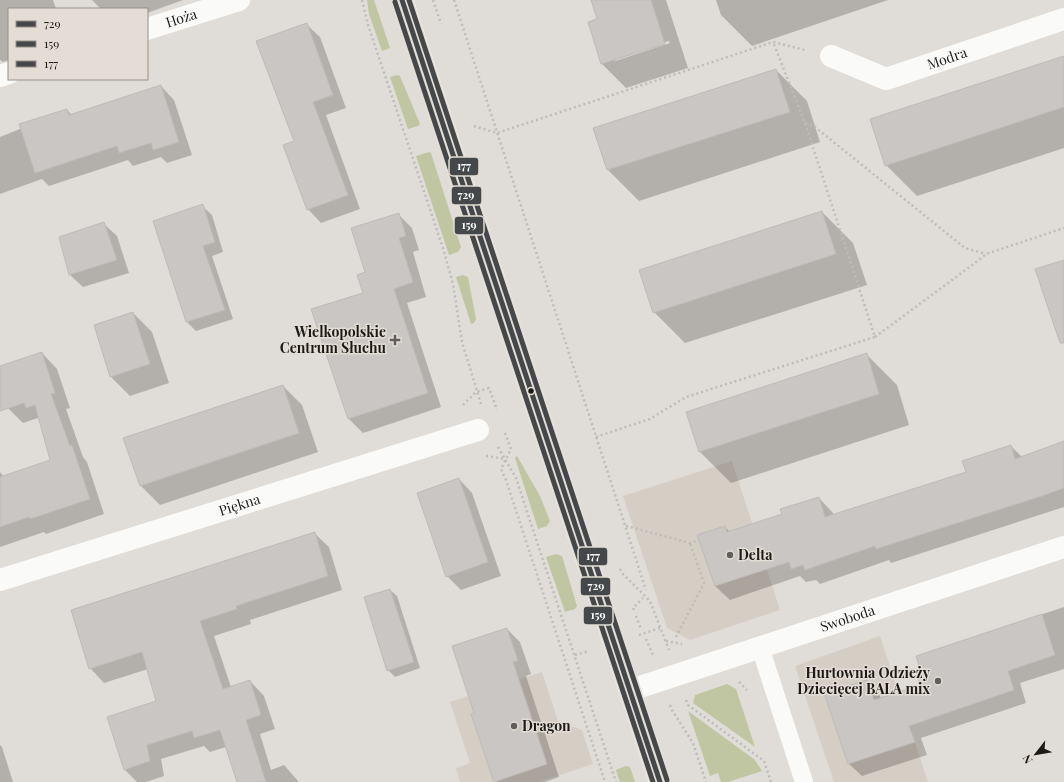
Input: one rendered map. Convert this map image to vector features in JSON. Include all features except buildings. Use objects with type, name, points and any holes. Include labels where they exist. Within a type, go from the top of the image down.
[{"type":"street","name":"Hoża","points":[[148,29],[239,0]]},
{"type":"street","points":[[402,0],[631,690],[660,782]]},
{"type":"street","name":"Modra","points":[[831,56],[886,79],[1064,19]]},
{"type":"street","name":"Piękna","points":[[0,580],[478,430]]},
{"type":"street","name":"Swoboda","points":[[631,690],[1064,547]]},
{"type":"lane","points":[[760,647],[804,782]]},
{"type":"path","points":[[362,0],[371,32],[443,248],[453,284],[462,342],[481,405]]},
{"type":"path","points":[[433,0],[442,30]]},
{"type":"path","points":[[454,0],[646,590]]},
{"type":"path","points":[[773,42],[805,123],[875,336]]},
{"type":"path","points":[[474,126],[497,133],[773,42],[831,56]]},
{"type":"path","points":[[472,119],[476,133]]},
{"type":"path","points":[[805,123],[815,128],[965,248],[986,254]]},
{"type":"path","points":[[596,437],[650,419],[686,397],[875,336],[986,254],[1064,228]]},
{"type":"path","points":[[489,388],[497,411]]},
{"type":"path","points":[[502,426],[511,449],[501,469],[605,782]]},
{"type":"path","points":[[498,446],[516,478],[616,782]]},
{"type":"path","points":[[626,526],[690,543],[699,540]]},
{"type":"path","points":[[676,637],[704,583],[690,543]]},
{"type":"path","points":[[619,568],[622,573],[650,601],[688,705],[764,761],[771,782]]},
{"type":"path","points":[[641,629],[633,608],[643,598]]},
{"type":"path","points":[[646,639],[655,659]]},
{"type":"path","points":[[734,680],[740,682],[750,694]]},
{"type":"path","points":[[670,704],[672,710],[693,742],[706,782]]},
{"type":"shaded area","points":[[732,461],[780,610],[690,640],[667,628],[623,496]]},
{"type":"shaded area","points":[[880,636],[928,782],[834,782],[795,666]]},
{"type":"shaded area","name":"Dragon","points":[[542,672],[558,721],[582,730],[593,764],[539,782],[460,782],[456,768],[470,763],[450,702]]},
{"type":"green space","points":[[367,0],[374,0],[390,48],[382,51],[369,14]]},
{"type":"green space","points":[[397,75],[400,76],[420,124],[418,126],[408,129],[390,77]]},
{"type":"green space","points":[[429,152],[431,153],[461,247],[458,252],[449,255],[416,156]]},
{"type":"green space","points":[[463,275],[468,277],[476,319],[474,323],[471,324],[456,277]]},
{"type":"green space","points":[[517,456],[540,496],[550,521],[547,526],[538,529],[515,458]]},
{"type":"green space","points":[[556,554],[562,556],[577,606],[575,609],[565,612],[546,557]]},
{"type":"green space","points":[[727,684],[736,689],[755,747],[693,703],[695,695]]},
{"type":"green space","points":[[688,711],[755,760],[762,771],[728,782],[721,782],[718,773],[710,776]]},
{"type":"green space","points":[[626,766],[630,767],[635,782],[620,782],[616,770]]},
{"type":"transit line","name":"729","points":[[402,0],[660,782]]},
{"type":"transit line","name":"177","points":[[409,0],[667,780]]},
{"type":"transit line","name":"159","points":[[395,2],[653,782]]},
{"type":"place","name":"Wielkopolskie Centrum Słuchu","points":[[395,340]]},
{"type":"place","name":"Delta","points":[[730,555]]},
{"type":"place","name":"Hurtownia Odzieży Dziecięcej BALA mix","points":[[938,681]]},
{"type":"place","name":"Dragon","points":[[514,726]]}]
